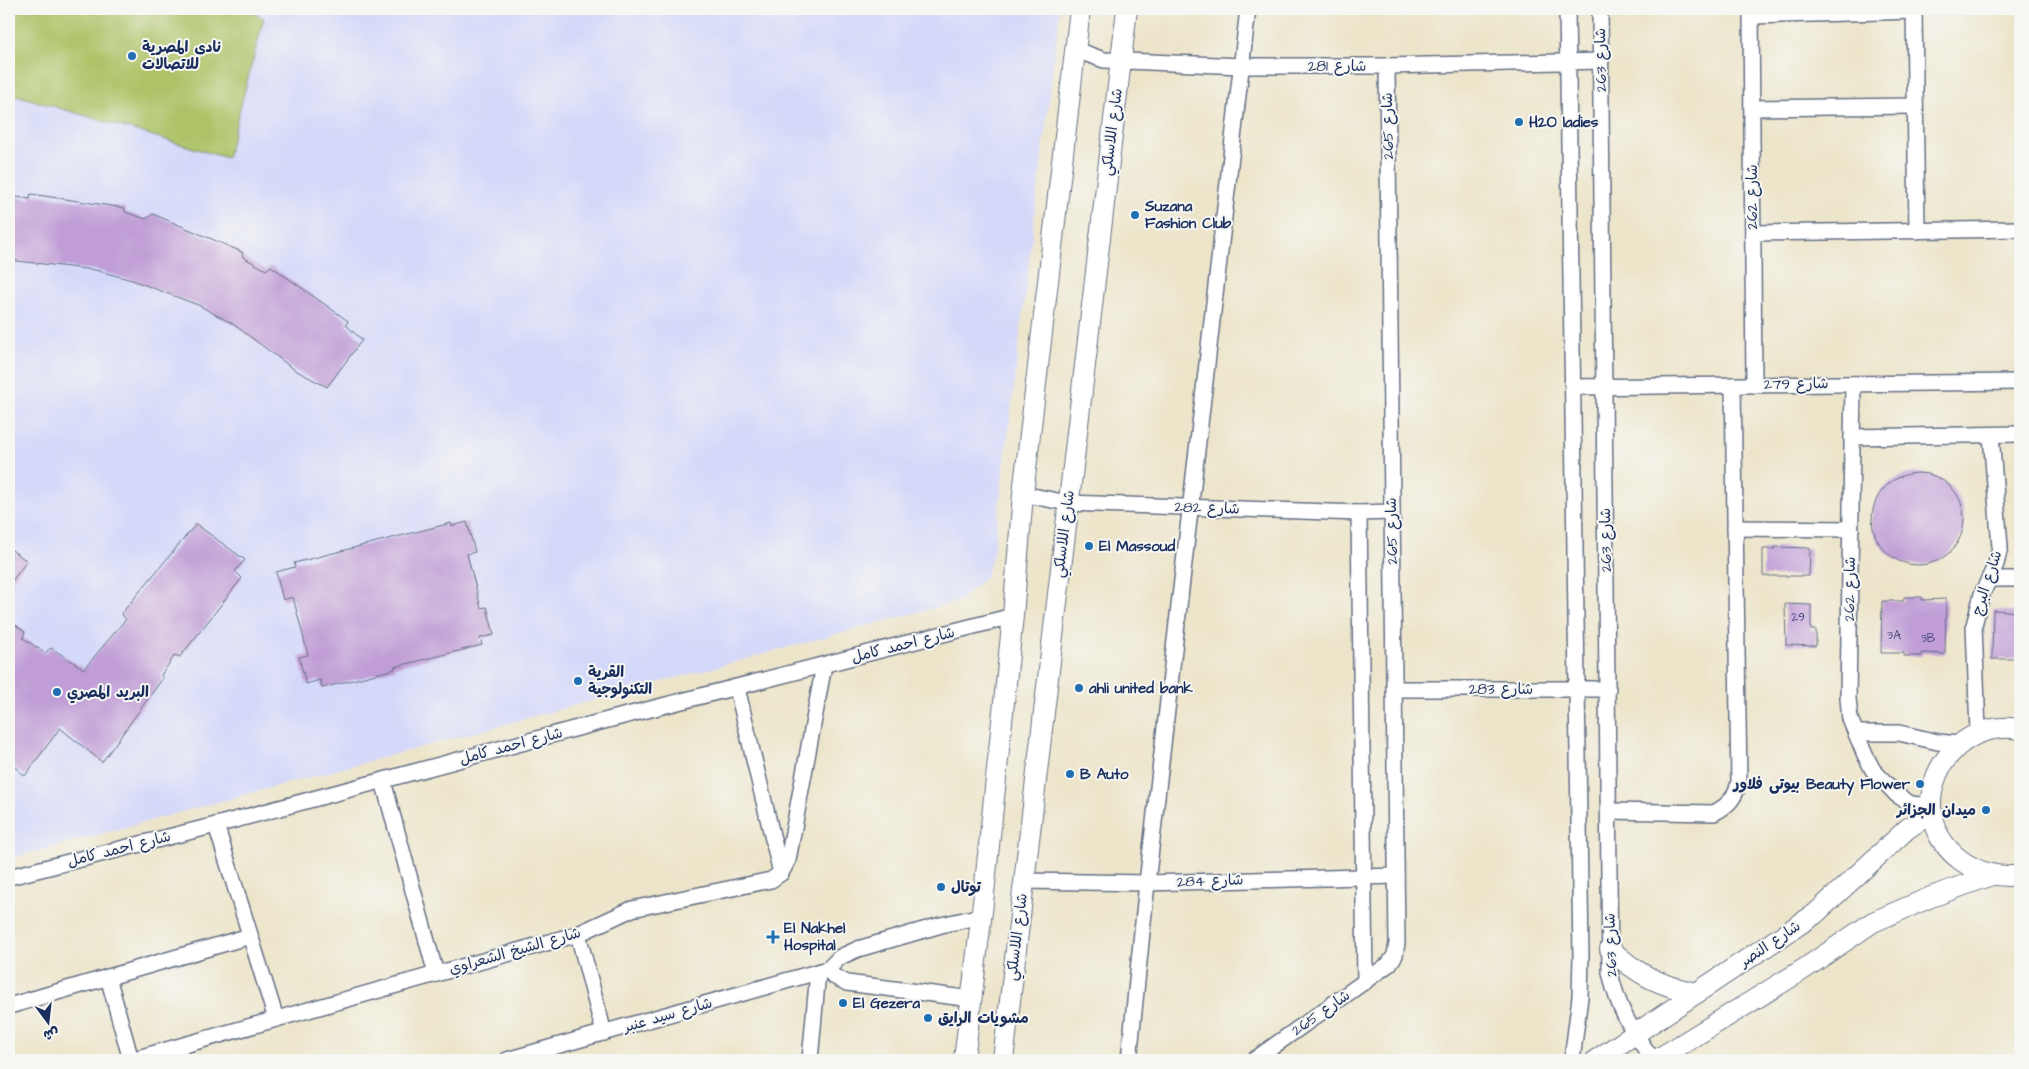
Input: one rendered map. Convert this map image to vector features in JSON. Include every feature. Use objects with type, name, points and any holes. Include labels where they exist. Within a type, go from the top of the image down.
[{"type":"main road","points":[[964,1060],[982,916],[1013,616],[1023,494],[1080,9]]},
{"type":"main road","name":"شارع اللاسلكي","points":[[1003,1060],[1067,503],[1127,9]]},
{"type":"main road","points":[[2011,878],[1970,868],[1951,853],[1938,834],[1931,809],[1934,783],[1943,761],[1959,744],[1978,732],[1994,728],[2017,728]]},
{"type":"main road","name":"شارع النصر","points":[[1596,1060],[1815,914],[1931,809]]},
{"type":"main road","points":[[1655,1060],[1804,969],[1873,922],[1931,898],[2011,878]]},
{"type":"main road","points":[[1610,949],[1628,966],[1650,980],[1673,988],[1697,993]]},
{"type":"street","points":[[1129,1060],[1147,883],[1248,9]]},
{"type":"street","name":"شارع 263","points":[[1567,9],[1581,956],[1580,997],[1572,1060]]},
{"type":"street","name":"شارع 263","points":[[1600,9],[1610,972],[1615,994],[1623,1015],[1655,1060]]},
{"type":"street","points":[[1751,13],[1914,10],[1916,231]]},
{"type":"street","name":"شارع 262","points":[[1751,13],[1754,385]]},
{"type":"street","name":"شارع 281","points":[[1076,50],[1104,60],[1120,62],[1241,66],[1388,66],[1601,61]]},
{"type":"street","name":"شارع 265","points":[[1254,1060],[1389,964],[1395,955],[1397,944],[1388,66]]},
{"type":"street","points":[[1752,108],[1915,106]]},
{"type":"street","points":[[1753,233],[2020,229]]},
{"type":"street","name":"شارع 279","points":[[1573,387],[2020,382]]},
{"type":"street","name":"شارع 262","points":[[1854,384],[1848,698],[1850,719],[1865,755],[1884,783],[1911,804],[1931,809]]},
{"type":"street","points":[[1609,811],[1714,813],[1727,806],[1736,795],[1739,782],[1733,385]]},
{"type":"street","points":[[1852,438],[2020,434]]},
{"type":"street","name":"شارع البرج","points":[[1978,732],[1974,625],[1977,609],[1988,579],[1996,564],[2000,547],[1992,435]]},
{"type":"street","name":"شارع 282","points":[[1023,494],[1067,503],[1359,513],[1392,512]]},
{"type":"street","name":"شارع 265","points":[[1359,513],[1364,982]]},
{"type":"street","points":[[1735,528],[1851,529]]},
{"type":"street","points":[[1988,579],[2020,580]]},
{"type":"street","name":"شارع احمد كامل","points":[[9,877],[216,825],[1013,616]]},
{"type":"street","points":[[781,873],[788,860],[824,665]]},
{"type":"street","points":[[736,688],[781,873]]},
{"type":"street","name":"شارع 283","points":[[1394,689],[1608,690]]},
{"type":"street","points":[[1857,733],[1899,733],[1938,742],[1959,744]]},
{"type":"street","points":[[383,781],[436,974]]},
{"type":"street","points":[[216,825],[276,1019]]},
{"type":"street","name":"شارع الشيخ الشعراوي","points":[[131,1060],[578,934],[632,909],[771,880],[781,873]]},
{"type":"street","name":"شارع 284","points":[[1023,881],[1147,883],[1396,876]]},
{"type":"street","name":"شارع سيد عنبر","points":[[507,1060],[823,970],[840,956],[858,949],[941,925],[982,916]]},
{"type":"street","points":[[578,934],[604,1032]]},
{"type":"street","points":[[9,1006],[250,936]]},
{"type":"street","points":[[810,1060],[823,970],[848,983],[972,999]]},
{"type":"street","points":[[108,977],[131,1060]]},
{"type":"shaded area","points":[[246,9],[1060,9],[994,550],[986,576],[959,601],[9,859],[9,93],[227,158],[264,17]]},
{"type":"green space","name":"نادى المصرية للاتصالات","points":[[9,9],[246,9],[264,18],[227,158],[9,93]]},
{"type":"building","points":[[31,194],[125,208],[125,212],[146,219],[153,214],[242,252],[243,257],[266,270],[271,266],[348,321],[346,325],[362,340],[327,387],[295,370],[233,324],[198,305],[132,280],[95,270],[9,260],[10,196],[30,199]]},
{"type":"building","points":[[1918,473],[1936,476],[1951,486],[1961,501],[1964,519],[1961,537],[1951,552],[1936,562],[1918,565],[1900,562],[1885,552],[1875,537],[1872,519],[1875,501],[1885,486],[1900,476]]},
{"type":"building","points":[[467,522],[475,552],[467,554],[481,608],[487,607],[494,635],[480,638],[482,645],[394,667],[395,669],[322,688],[320,680],[306,684],[299,657],[308,655],[293,597],[283,600],[276,572],[295,567],[294,563],[451,523],[452,526]]},
{"type":"building","points":[[196,524],[245,560],[235,571],[242,578],[180,657],[175,655],[161,675],[163,678],[102,762],[60,728],[25,776],[9,762],[9,620],[25,632],[23,638],[45,653],[51,648],[84,669],[126,619],[121,614]]},
{"type":"building","points":[[1775,547],[1810,548],[1809,576],[1763,576],[1763,549],[1775,549]]},
{"type":"building","points":[[9,548],[27,561],[9,585]]},
{"type":"building","points":[[1904,597],[1922,597],[1922,600],[1946,599],[1945,654],[1922,653],[1922,656],[1904,656],[1904,653],[1881,653],[1882,601],[1904,601]]},
{"type":"building","points":[[1785,604],[1811,605],[1811,630],[1816,630],[1816,646],[1786,645]]},
{"type":"building","points":[[1993,610],[2020,612],[2020,659],[1992,659]]},
{"type":"place","name":"نادى المصرية للاتصالات","points":[[132,56]]},
{"type":"place","name":"H2O ladies","points":[[1519,122]]},
{"type":"place","name":"Suzana Fashion Club","points":[[1135,215]]},
{"type":"place","name":"El Massoud","points":[[1089,546]]},
{"type":"place","name":"القرية التكنولوجية","points":[[578,681]]},
{"type":"place","name":"ahli united bank","points":[[1079,688]]},
{"type":"place","name":"البريد المصري","points":[[57,692]]},
{"type":"place","name":"B Auto","points":[[1070,774]]},
{"type":"place","name":"بيوتى فلاور Beauty Flower","points":[[1920,784]]},
{"type":"place","name":"ميدان الجزائر","points":[[1986,810]]},
{"type":"place","name":"توتال","points":[[941,887]]},
{"type":"place","name":"El Nakhel Hospital","points":[[773,937]]},
{"type":"place","name":"El Gezera","points":[[843,1003]]},
{"type":"place","name":"مشويات الرايق","points":[[928,1018]]}]
